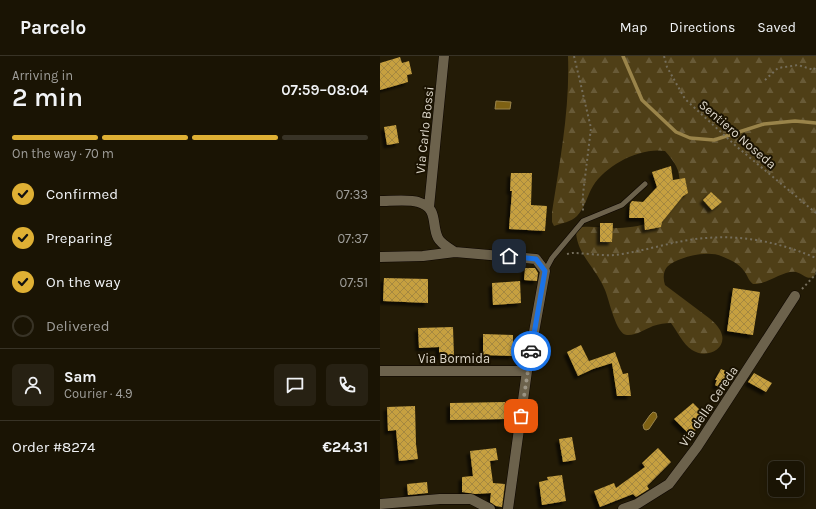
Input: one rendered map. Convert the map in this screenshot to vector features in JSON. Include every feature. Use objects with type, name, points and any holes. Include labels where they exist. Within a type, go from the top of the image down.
[{"type":"street","name":"Via Carlo Bossi","points":[[444,56],[428,207],[433,216],[438,238],[444,245],[455,252]]},
{"type":"street","points":[[380,200],[418,201],[428,207]]},
{"type":"street","points":[[380,256],[423,256],[455,252],[536,259],[545,271],[527,371],[508,509]]},
{"type":"street","name":"Via della Cereda","points":[[623,509],[637,504],[669,484],[698,447],[795,296]]},
{"type":"street","name":"Via Bormida","points":[[380,371],[527,371]]},
{"type":"street","points":[[380,504],[440,499],[471,499],[490,509]]},
{"type":"lane","points":[[545,271],[552,258],[584,221],[622,205],[645,184]]},
{"type":"path","points":[[574,56],[591,128],[583,194],[584,221]]},
{"type":"path","name":"Sentiero Noseda","points":[[664,56],[667,67],[685,99],[736,146],[816,213]]},
{"type":"path","points":[[766,80],[778,68],[798,65],[814,70],[816,65]]},
{"type":"path","points":[[552,258],[572,253],[612,255],[636,252],[689,240],[729,237],[759,240],[782,245],[816,258]]},
{"type":"path","points":[[795,296],[816,274]]},
{"type":"green space","points":[[568,56],[816,56],[816,271],[814,277],[809,278],[796,272],[791,272],[758,284],[753,284],[740,266],[731,260],[715,254],[701,254],[678,260],[667,267],[664,276],[665,285],[716,325],[722,336],[722,342],[719,347],[710,353],[704,354],[692,350],[683,341],[671,323],[655,325],[633,334],[627,335],[623,333],[616,323],[601,282],[582,253],[576,228],[614,228],[638,226],[656,220],[672,209],[677,202],[679,192],[679,174],[676,165],[665,151],[655,150],[624,159],[606,171],[599,178],[593,186],[582,209],[575,218],[554,226],[552,222],[552,212],[566,115]]},
{"type":"shaded area","points":[[496,101],[511,102],[510,109],[495,109]]},
{"type":"shaded area","points":[[653,412],[656,413],[657,417],[649,429],[646,430],[644,429],[643,425]]},
{"type":"building","points":[[400,57],[402,63],[409,61],[412,74],[407,75],[408,82],[380,90],[380,63]]},
{"type":"building","points":[[396,125],[399,143],[387,145],[384,127]]},
{"type":"building","points":[[671,166],[673,180],[685,178],[688,193],[683,196],[662,222],[661,227],[645,230],[644,218],[629,218],[630,204],[632,201],[643,202],[657,187],[652,172]]},
{"type":"building","points":[[511,173],[532,173],[531,205],[547,206],[545,231],[509,229],[512,191],[510,191]]},
{"type":"building","points":[[711,192],[722,202],[712,210],[703,200]]},
{"type":"building","points":[[600,223],[613,223],[612,242],[600,242]]},
{"type":"building","points":[[525,268],[535,268],[538,273],[537,281],[524,280]]},
{"type":"building","points":[[384,278],[428,279],[428,303],[383,301]]},
{"type":"building","points":[[520,281],[521,303],[493,305],[492,283]]},
{"type":"building","points":[[733,288],[760,292],[753,335],[727,331]]},
{"type":"building","points":[[453,327],[454,356],[439,356],[439,347],[419,348],[418,328]]},
{"type":"building","points":[[483,334],[513,335],[513,356],[483,355]]},
{"type":"building","points":[[581,345],[589,361],[615,352],[623,374],[628,373],[631,396],[617,396],[612,363],[578,376],[567,352]]},
{"type":"building","points":[[721,369],[733,374],[725,390],[715,385],[717,380],[715,380]]},
{"type":"building","points":[[754,373],[772,383],[766,392],[748,382]]},
{"type":"building","points":[[505,402],[505,419],[450,420],[450,403]]},
{"type":"building","points":[[693,403],[706,416],[691,436],[674,419]]},
{"type":"building","points":[[415,406],[418,459],[399,461],[396,430],[388,431],[387,407]]},
{"type":"building","points":[[572,437],[576,460],[563,462],[559,439]]},
{"type":"building","points":[[496,448],[498,460],[490,461],[493,483],[505,484],[502,507],[496,506],[490,502],[491,493],[475,494],[462,492],[462,477],[473,476],[470,451]]},
{"type":"building","points":[[658,448],[671,462],[647,486],[649,489],[636,497],[633,494],[600,507],[594,491],[614,483],[616,488],[645,467],[642,463]]},
{"type":"building","points":[[562,475],[566,501],[542,505],[539,482],[548,480],[547,477]]},
{"type":"building","points":[[427,482],[428,493],[408,495],[407,484]]},
{"type":"waterway","points":[[623,56],[642,100],[676,132],[690,138],[714,140],[764,124],[795,121],[816,123]]},
{"type":"way so far","points":[[521,416],[531,351]]},
{"type":"route","points":[[509,256],[536,259],[545,271],[531,351]]}]
